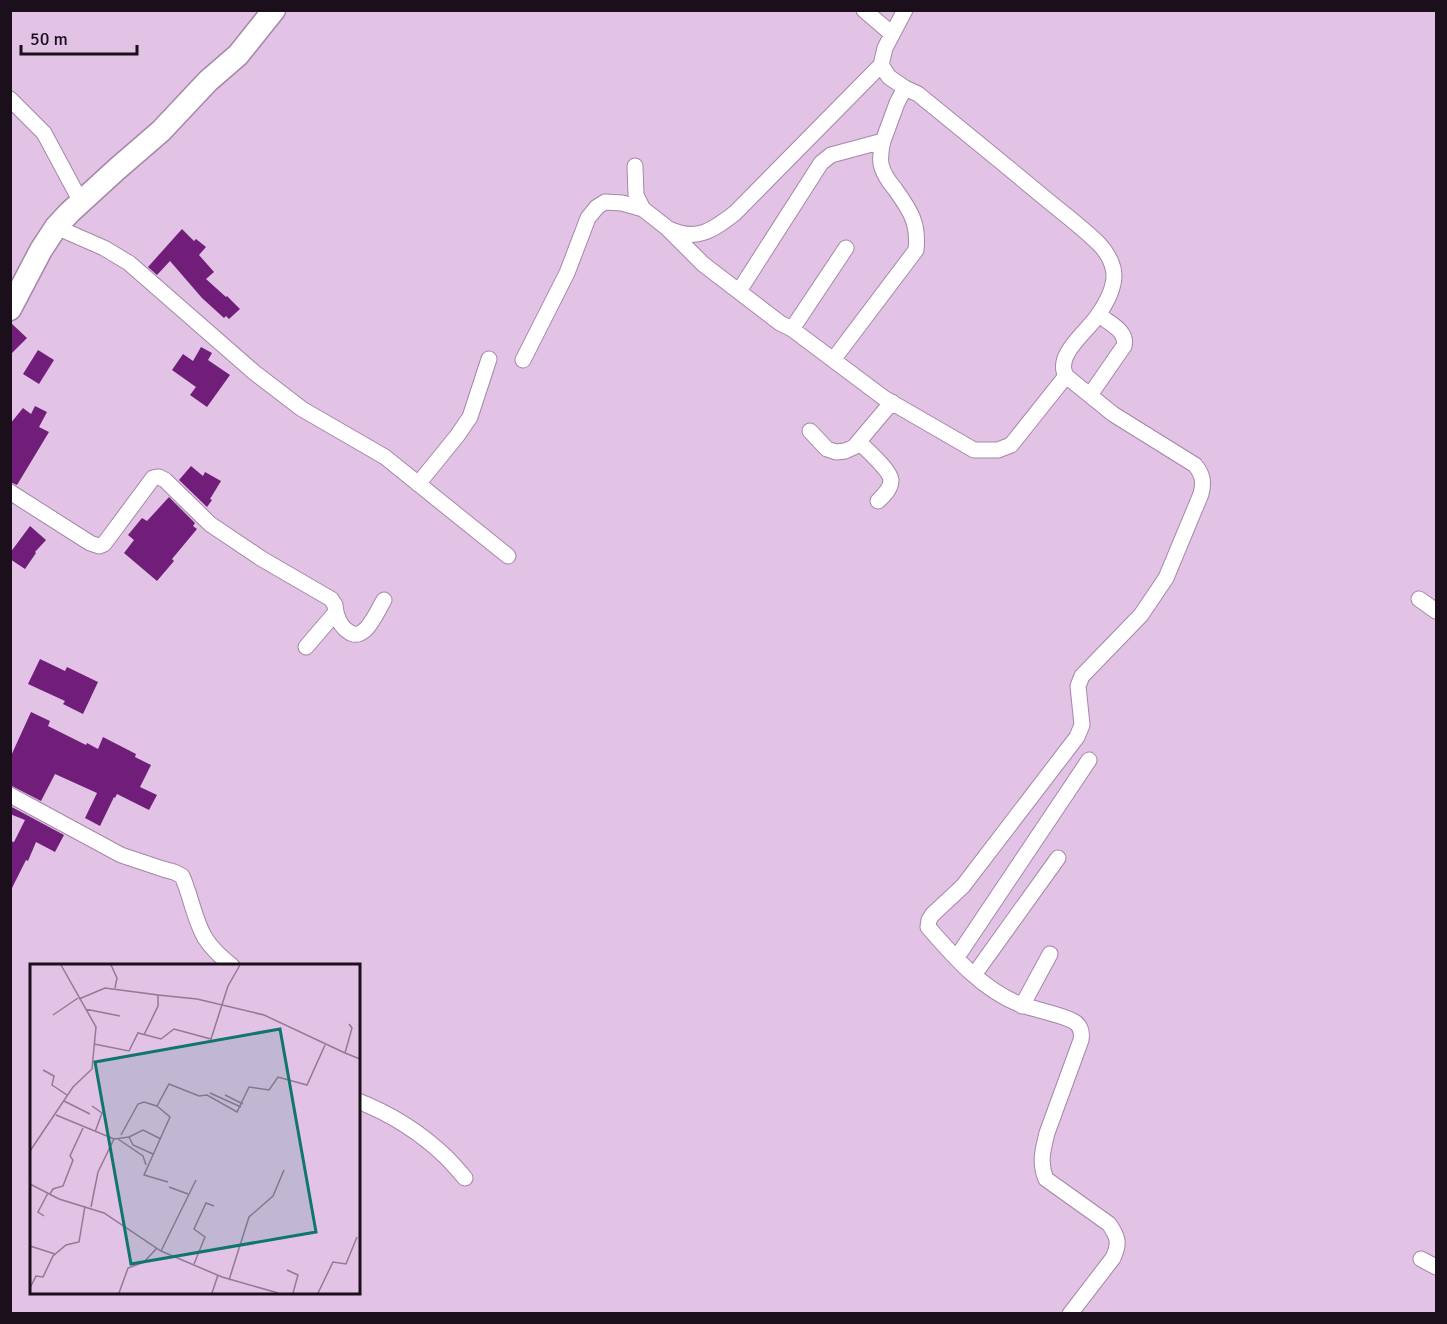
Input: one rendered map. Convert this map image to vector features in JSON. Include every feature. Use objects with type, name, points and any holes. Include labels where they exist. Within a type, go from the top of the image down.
[{"type":"street","points":[[10,309],[41,250],[56,227],[161,131],[208,81],[238,55],[274,10]]},
{"type":"street","points":[[864,10],[892,34]]},
{"type":"street","points":[[666,227],[678,233],[697,234],[714,229],[735,213],[881,65],[885,48],[906,10]]},
{"type":"street","points":[[881,65],[889,77],[918,94],[1100,245],[1113,268],[1112,289],[1099,315],[1068,352],[1064,362],[1066,376],[1113,414],[1195,465],[1202,474],[1204,484],[1166,578],[1142,615],[1082,676],[1078,686],[1082,725],[1077,737],[963,886],[929,920],[928,927],[981,982],[1022,1006],[1069,1019],[1077,1023],[1080,1028],[1081,1040],[1047,1133],[1043,1149],[1042,1170],[1046,1179],[1109,1224],[1115,1233],[1118,1248],[1113,1258],[1070,1314]]},
{"type":"street","points":[[833,360],[916,250],[916,225],[900,196],[887,179],[881,167],[880,155],[883,141],[905,88]]},
{"type":"street","points":[[10,99],[44,133],[81,202]]},
{"type":"street","points":[[739,291],[821,163],[831,154],[883,141]]},
{"type":"street","points":[[635,166],[636,195],[643,209]]},
{"type":"street","points":[[523,360],[567,273],[588,218],[597,207],[606,202],[622,203],[643,209],[666,227],[703,264],[780,323],[792,329],[892,402],[974,450],[998,450],[1011,445],[1066,376]]},
{"type":"street","points":[[56,227],[104,248],[129,263],[265,381],[302,409],[385,457],[508,556]]},
{"type":"street","points":[[792,329],[846,248]]},
{"type":"street","points":[[1090,395],[1125,342],[1122,332],[1099,315]]},
{"type":"street","points":[[418,484],[470,417],[489,359]]},
{"type":"street","points":[[810,430],[827,449],[836,452],[845,451],[859,442],[892,402]]},
{"type":"street","points":[[859,442],[889,473],[891,482],[887,492],[878,501]]},
{"type":"street","points":[[10,492],[90,543],[99,546],[104,544],[153,478],[159,477],[165,480],[210,524],[262,559],[331,599],[338,619],[353,635],[364,632],[384,600]]},
{"type":"street","points":[[1419,599],[1437,611]]},
{"type":"street","points":[[306,647],[336,612]]},
{"type":"street","points":[[957,957],[1089,760]]},
{"type":"street","points":[[10,795],[121,855],[182,876],[206,940],[230,964]]},
{"type":"street","points":[[974,975],[1058,858]]},
{"type":"street","points":[[1022,1006],[1050,954]]},
{"type":"street","points":[[360,1102],[395,1118],[413,1130],[446,1157],[465,1178]]},
{"type":"street","points":[[1421,1260],[1436,1266]]},
{"type":"building","points":[[182,229],[194,241],[196,239],[206,247],[199,255],[214,272],[206,279],[240,309],[229,319],[226,316],[224,318],[202,298],[170,261],[157,275],[148,267]]},
{"type":"building","points":[[10,322],[27,338],[10,355]]},
{"type":"building","points":[[201,347],[212,353],[208,360],[230,375],[207,407],[190,395],[196,387],[172,370],[183,354],[193,361]]},
{"type":"building","points":[[38,350],[54,360],[39,384],[23,374]]},
{"type":"building","points":[[35,406],[47,412],[39,427],[49,432],[17,485],[10,482],[10,424],[23,408],[31,414]]},
{"type":"building","points":[[191,466],[203,476],[205,472],[221,481],[207,507],[179,480]]},
{"type":"building","points":[[169,497],[195,523],[193,526],[197,529],[157,581],[124,553],[134,540],[128,535],[142,518],[147,521]]},
{"type":"building","points":[[30,526],[46,540],[35,552],[25,569],[10,559],[10,553]]},
{"type":"building","points":[[40,659],[65,671],[67,667],[98,682],[83,714],[63,704],[65,701],[28,684]]},
{"type":"building","points":[[31,712],[50,721],[48,726],[86,745],[87,743],[98,749],[103,737],[136,754],[135,757],[151,765],[140,787],[157,795],[149,810],[117,794],[100,826],[85,818],[97,793],[55,774],[41,801],[10,785],[10,758]]},
{"type":"building","points":[[10,806],[64,835],[55,852],[36,842],[10,892],[10,841],[14,842],[25,820],[10,814]]}]
